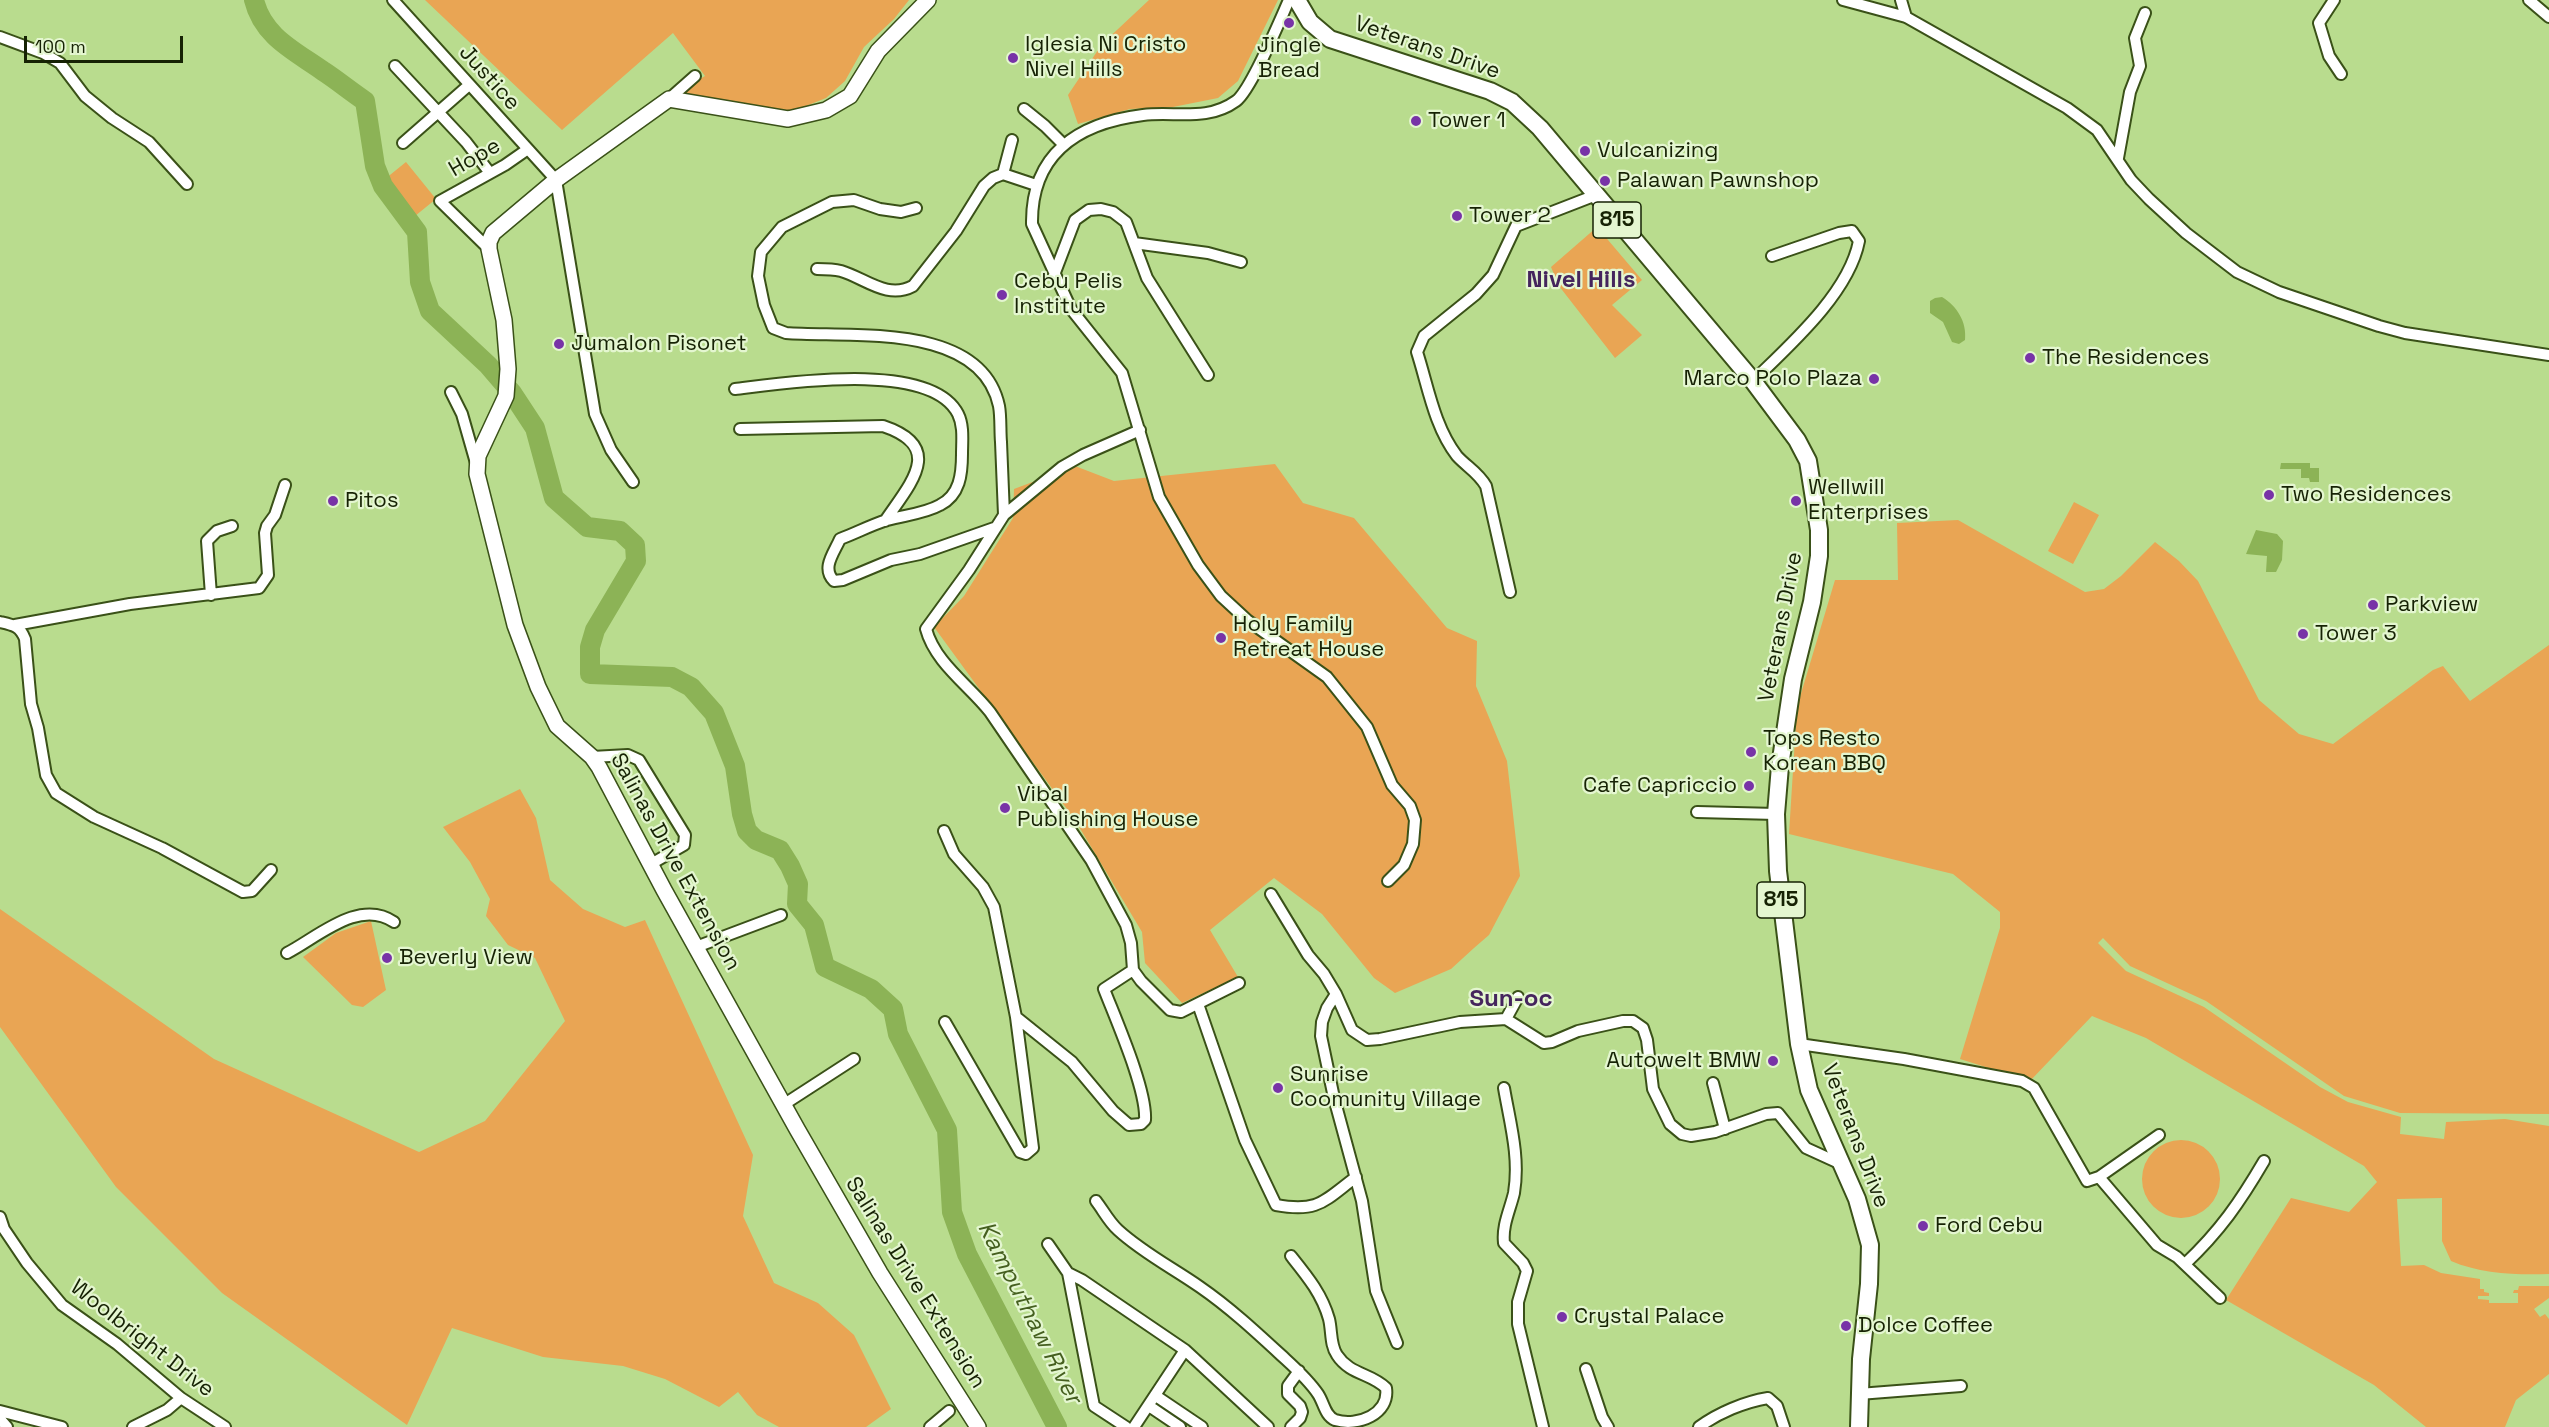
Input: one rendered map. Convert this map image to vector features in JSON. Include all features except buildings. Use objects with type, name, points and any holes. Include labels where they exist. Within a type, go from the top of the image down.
[{"type":"main road","name":"Veterans Drive","points":[[1297,0],[1310,22],[1330,39],[1490,91],[1512,102],[1540,128],[1753,381],[1797,440],[1808,460],[1819,530],[1820,556],[1786,717],[1776,814],[1778,871],[1799,1044],[1809,1090],[1857,1199],[1870,1245],[1869,1284],[1859,1394],[1859,1427]]},
{"type":"street","name":"Justice","points":[[393,0],[556,180]]},
{"type":"street","points":[[669,99],[788,119],[826,110],[850,96],[878,51],[928,0]]},
{"type":"street","points":[[1290,0],[1249,84],[1236,102],[1205,115],[1143,115],[1101,124],[1063,144],[1047,162],[1036,185],[1032,224],[1071,309],[1122,373],[1159,497],[1198,565],[1221,596],[1247,620],[1327,677],[1367,727],[1392,785],[1410,806],[1415,820],[1413,844],[1404,865],[1388,881]]},
{"type":"street","points":[[1843,0],[1906,17],[2067,108],[2097,130],[2131,180],[2186,234],[2237,272],[2278,292],[2405,333],[2549,355]]},
{"type":"street","points":[[1901,0],[1906,17]]},
{"type":"street","points":[[2342,75],[2330,56],[2319,23],[2331,4],[2343,0]]},
{"type":"street","points":[[2529,0],[2549,17]]},
{"type":"street","points":[[2118,158],[2130,92],[2140,66],[2134,38],[2145,13]]},
{"type":"street","points":[[0,37],[43,52],[60,63],[85,96],[112,118],[149,142],[187,184]]},
{"type":"street","points":[[395,66],[437,114],[466,142],[490,173]]},
{"type":"street","points":[[476,464],[506,396],[508,369],[504,320],[489,249],[493,234],[556,180],[669,99],[695,76]]},
{"type":"street","points":[[403,143],[469,84]]},
{"type":"street","points":[[1024,109],[1063,144]]},
{"type":"street","points":[[1003,174],[1012,140]]},
{"type":"street","name":"Hope","points":[[489,249],[440,201],[490,173],[528,148]]},
{"type":"street","points":[[817,269],[840,270],[879,287],[904,291],[913,286],[956,231],[984,186],[993,178],[1003,174],[1036,185]]},
{"type":"street","points":[[556,180],[595,414],[611,450],[633,482]]},
{"type":"street","points":[[1510,592],[1486,486],[1478,473],[1458,457],[1440,425],[1417,352],[1424,336],[1476,294],[1493,275],[1516,226],[1596,195]]},
{"type":"street","points":[[916,208],[901,212],[880,209],[854,200],[832,202],[782,227],[761,252],[758,276],[764,305],[773,328],[786,333],[894,336],[950,351],[980,369],[988,380],[999,407],[1004,516]]},
{"type":"street","points":[[1054,275],[1075,220],[1089,210],[1101,209],[1113,212],[1126,222],[1146,278],[1208,375]]},
{"type":"street","points":[[1753,381],[1792,342],[1845,280],[1859,241],[1852,231],[1839,233],[1772,256]]},
{"type":"street","points":[[1134,243],[1208,253],[1240,262]]},
{"type":"street","points":[[735,389],[840,380],[886,380],[914,384],[951,403],[962,426],[962,475],[954,495],[940,505],[885,521],[840,539],[827,566],[829,576],[834,581],[843,580],[891,560],[920,554],[994,528]]},
{"type":"street","points":[[451,392],[462,414],[476,464]]},
{"type":"street","points":[[740,429],[883,426],[899,431],[914,442],[919,455],[917,469],[909,486],[885,521]]},
{"type":"street","points":[[1140,430],[1083,455],[1062,467],[1004,516],[994,528],[969,570],[926,629],[929,639],[960,681],[978,697],[990,712],[1078,839],[1126,925],[1134,970],[1141,981],[1170,1010],[1181,1012],[1239,983]]},
{"type":"street","name":"Salinas Drive Extension","points":[[476,464],[515,625],[538,687],[557,726],[592,757],[783,1105],[880,1273],[978,1427]]},
{"type":"street","points":[[0,622],[15,625],[130,604],[259,588],[268,576],[265,532],[275,515],[285,485]]},
{"type":"street","points":[[211,595],[207,541],[217,531],[232,526]]},
{"type":"street","points":[[15,625],[25,639],[31,704],[38,728],[46,775],[56,793],[94,818],[162,848],[243,892],[252,891],[272,870]]},
{"type":"street","points":[[592,757],[628,755],[639,760],[684,835],[684,845],[651,864]]},
{"type":"street","points":[[1697,812],[1776,814]]},
{"type":"street","points":[[944,831],[954,854],[983,887],[994,907],[1016,1017],[1033,1148],[1026,1154],[1020,1152],[945,1022]]},
{"type":"street","points":[[1271,894],[1308,955],[1324,974],[1336,994],[1352,1030],[1367,1040],[1460,1022],[1506,1019],[1544,1043],[1578,1031],[1633,1021],[1643,1028],[1647,1040],[1653,1089],[1670,1124],[1686,1136],[1725,1129],[1767,1114],[1778,1113],[1806,1148],[1841,1164]]},
{"type":"street","points":[[287,953],[350,917],[370,914],[384,916],[394,922]]},
{"type":"street","points":[[696,947],[781,915]]},
{"type":"street","points":[[1016,1017],[1072,1062],[1113,1111],[1129,1125],[1141,1124],[1145,1120],[1144,1105],[1133,1066],[1104,989],[1134,970]]},
{"type":"street","points":[[1336,994],[1322,1022],[1322,1036],[1334,1098],[1356,1177],[1376,1291],[1397,1343]]},
{"type":"street","points":[[1506,1019],[1518,997]]},
{"type":"street","points":[[1198,1004],[1245,1140],[1276,1205],[1307,1208],[1326,1200],[1356,1177]]},
{"type":"street","points":[[1799,1044],[1904,1059],[2022,1081],[2034,1088],[2087,1181],[2099,1177],[2159,1135]]},
{"type":"street","points":[[783,1105],[854,1059]]},
{"type":"street","points":[[1713,1083],[1725,1129]]},
{"type":"street","points":[[1504,1088],[1516,1148],[1514,1193],[1503,1232],[1504,1243],[1523,1263],[1527,1271],[1518,1302],[1518,1324],[1543,1427]]},
{"type":"street","points":[[2185,1264],[2208,1242],[2236,1208],[2264,1161]]},
{"type":"street","points":[[2099,1177],[2157,1245],[2185,1264],[2220,1298]]},
{"type":"street","points":[[1096,1201],[1117,1229],[1157,1261],[1200,1287],[1236,1314],[1299,1371],[1313,1387],[1327,1413],[1334,1420],[1360,1421],[1378,1414],[1386,1405],[1387,1396],[1383,1385],[1374,1378],[1359,1375],[1338,1358],[1333,1349],[1329,1319],[1316,1286],[1292,1256]]},
{"type":"street","name":"Woolbright Drive","points":[[0,1217],[4,1229],[27,1263],[62,1305],[117,1344],[181,1398],[225,1427]]},
{"type":"street","points":[[1048,1244],[1068,1273],[1094,1406],[1126,1427]]},
{"type":"street","points":[[1068,1273],[1082,1280],[1185,1350],[1268,1427]]},
{"type":"street","points":[[1134,1427],[1185,1350]]},
{"type":"street","points":[[1586,1369],[1602,1417],[1608,1427]]},
{"type":"street","points":[[1291,1427],[1300,1418],[1302,1412],[1300,1406],[1288,1394],[1288,1386],[1299,1371]]},
{"type":"street","points":[[1859,1394],[1961,1386]]},
{"type":"street","points":[[1156,1395],[1202,1427]]},
{"type":"street","points":[[133,1427],[167,1410],[181,1398]]},
{"type":"street","points":[[1699,1427],[1713,1417],[1768,1398],[1777,1406],[1784,1427]]},
{"type":"street","points":[[1149,1406],[1180,1427]]},
{"type":"street","points":[[0,1411],[62,1427]]},
{"type":"street","points":[[930,1427],[949,1411]]},
{"type":"street","points":[[0,1419],[7,1427]]},
{"type":"shaded area","points":[[425,0],[909,0],[894,19],[864,47],[845,81],[826,98],[791,112],[682,97],[686,87],[705,76],[673,33],[562,130]]},
{"type":"shaded area","points":[[1149,0],[1278,0],[1238,81],[1218,98],[1173,107],[1130,109],[1078,124],[1068,95],[1102,44]]},
{"type":"shaded area","points":[[406,162],[436,199],[415,216],[385,179]]},
{"type":"shaded area","points":[[1597,227],[1642,280],[1612,305],[1642,335],[1615,358],[1559,286],[1551,267]]},
{"type":"shaded area","points":[[1942,297],[1952,305],[1963,321],[1965,340],[1959,344],[1952,342],[1943,322],[1930,313],[1930,301]]},
{"type":"shaded area","points":[[2281,463],[2310,463],[2310,468],[2319,468],[2319,482],[2310,482],[2309,478],[2301,478],[2301,469],[2280,469]]},
{"type":"shaded area","points":[[1275,464],[1303,503],[1354,518],[1447,628],[1477,641],[1476,686],[1507,761],[1520,876],[1489,935],[1451,969],[1395,993],[1374,978],[1322,914],[1274,878],[1210,930],[1238,977],[1182,1003],[1145,963],[1142,932],[1075,820],[934,627],[964,596],[1013,518],[1014,489],[1075,466],[1114,481]]},
{"type":"shaded area","points":[[2074,502],[2099,515],[2073,564],[2048,551]]},
{"type":"shaded area","points":[[1958,520],[2085,592],[2104,589],[2121,576],[2155,542],[2179,561],[2198,581],[2259,700],[2299,734],[2333,744],[2433,670],[2443,666],[2470,701],[2549,645],[2549,1114],[2400,1113],[2344,1096],[2206,1001],[2130,966],[2103,938],[2098,943],[2126,971],[2204,1007],[2320,1087],[2348,1102],[2401,1117],[2400,1134],[2444,1139],[2446,1122],[2505,1119],[2549,1126],[2549,1274],[2499,1273],[2474,1269],[2451,1261],[2442,1241],[2442,1198],[2397,1199],[2401,1266],[2424,1265],[2441,1273],[2480,1279],[2480,1289],[2484,1289],[2489,1296],[2478,1296],[2478,1299],[2489,1300],[2489,1303],[2518,1303],[2518,1293],[2513,1293],[2514,1290],[2518,1290],[2519,1286],[2549,1286],[2549,1298],[2534,1309],[2540,1317],[2545,1314],[2549,1319],[2549,1374],[2516,1400],[2505,1427],[2426,1427],[2374,1385],[2226,1300],[2291,1198],[2349,1212],[2377,1182],[2364,1166],[2146,1038],[2092,1016],[2030,1081],[1960,1059],[2000,928],[2000,912],[1953,874],[1789,834],[1797,707],[1835,580],[1898,580],[1897,523]]},
{"type":"shaded area","points":[[2256,530],[2277,534],[2283,541],[2282,560],[2276,572],[2266,572],[2267,556],[2246,554]]},
{"type":"shaded area","points":[[520,789],[536,818],[550,880],[583,909],[625,927],[645,920],[753,1155],[743,1216],[774,1283],[818,1303],[854,1335],[891,1409],[866,1427],[779,1427],[757,1415],[738,1392],[719,1407],[665,1379],[623,1366],[543,1357],[452,1328],[407,1425],[222,1293],[116,1187],[0,1027],[0,909],[214,1059],[419,1152],[485,1121],[565,1021],[535,958],[508,945],[486,916],[490,899],[470,862],[443,827]]},
{"type":"shaded area","points":[[371,921],[386,990],[363,1007],[352,1005],[303,957],[336,933]]},
{"type":"shaded area","points":[[2181,1140],[2196,1143],[2208,1152],[2217,1164],[2220,1179],[2217,1194],[2208,1206],[2196,1215],[2181,1218],[2166,1215],[2154,1206],[2145,1194],[2142,1179],[2145,1164],[2154,1152],[2166,1143]]},
{"type":"waterway","name":"Kamputhaw River","points":[[254,0],[265,24],[281,42],[365,101],[375,166],[383,186],[417,232],[420,282],[430,311],[488,365],[512,393],[535,428],[554,498],[587,527],[620,531],[635,545],[636,561],[595,630],[590,647],[590,674],[672,677],[691,687],[714,713],[735,766],[742,814],[747,831],[756,840],[780,850],[790,866],[798,884],[797,904],[814,925],[825,967],[871,989],[893,1009],[898,1034],[947,1130],[952,1212],[967,1254],[1057,1427]]},
{"type":"place","name":"Jingle Bread","points":[[1289,23]]},
{"type":"place","name":"Iglesia Ni Cristo Nivel Hills","points":[[1013,58]]},
{"type":"place","name":"Tower 1","points":[[1416,121]]},
{"type":"place","name":"Vulcanizing","points":[[1585,151]]},
{"type":"place","name":"Palawan Pawnshop","points":[[1605,181]]},
{"type":"place","name":"Tower 2","points":[[1457,216]]},
{"type":"place","name":"Cebu Pelis Institute","points":[[1002,295]]},
{"type":"place","name":"Jumalon Pisonet","points":[[559,344]]},
{"type":"place","name":"The Residences","points":[[2030,358]]},
{"type":"place","name":"Marco Polo Plaza","points":[[1874,379]]},
{"type":"place","name":"Two Residences","points":[[2269,495]]},
{"type":"place","name":"Pitos","points":[[333,501]]},
{"type":"place","name":"Wellwill Enterprises","points":[[1796,501]]},
{"type":"place","name":"Parkview","points":[[2373,605]]},
{"type":"place","name":"Tower 3","points":[[2303,634]]},
{"type":"place","name":"Holy Family Retreat House","points":[[1221,638]]},
{"type":"place","name":"Tops Resto Korean BBQ","points":[[1751,752]]},
{"type":"place","name":"Cafe Capriccio","points":[[1749,786]]},
{"type":"place","name":"Vibal Publishing House","points":[[1005,808]]},
{"type":"place","name":"Beverly View","points":[[387,958]]},
{"type":"place","name":"Autowelt BMW","points":[[1773,1061]]},
{"type":"place","name":"Sunrise Coomunity Village","points":[[1278,1088]]},
{"type":"place","name":"Ford Cebu","points":[[1923,1226]]},
{"type":"place","name":"Crystal Palace","points":[[1562,1317]]},
{"type":"place","name":"Dolce Coffee","points":[[1846,1326]]},
{"type":"district","name":"Nivel Hills","points":[[1581,280]]},
{"type":"district","name":"Sun-oc","points":[[1511,999]]}]
